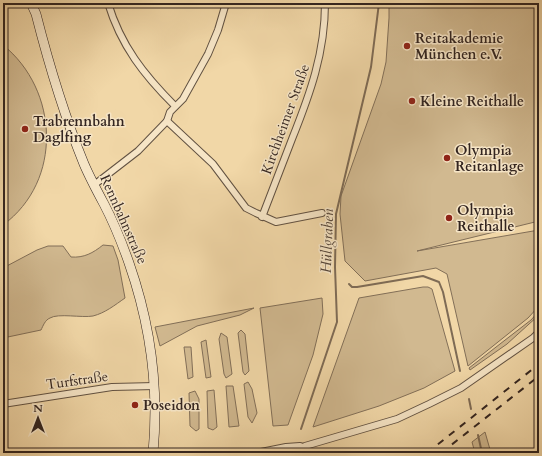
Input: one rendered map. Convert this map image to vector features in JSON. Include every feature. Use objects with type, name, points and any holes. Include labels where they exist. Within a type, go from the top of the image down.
[{"type":"street","name":"Rennbahnstraße","points":[[31,3],[36,14],[56,85],[78,149],[129,262],[145,317],[155,386],[153,453]]},
{"type":"street","points":[[108,3],[113,20],[127,48],[152,83],[175,106]]},
{"type":"street","points":[[94,185],[138,151],[167,121],[170,112],[183,99],[208,54],[218,30],[226,3]]},
{"type":"street","name":"Kirchheimer Straße","points":[[262,217],[306,105],[317,71],[323,36],[325,3]]},
{"type":"street","points":[[167,121],[213,164],[246,208],[262,217],[276,222],[322,213]]},
{"type":"street","points":[[286,453],[397,418],[429,404],[461,388],[481,375],[533,338],[539,332]]},
{"type":"street","name":"Turfstraße","points":[[3,404],[112,386],[155,386]]},
{"type":"street","points":[[256,453],[286,447],[305,446]]},
{"type":"shaded area","name":"Olympia Reitanlage","points":[[389,3],[539,3],[539,221],[417,251],[539,230],[539,306],[528,318],[468,366],[447,274],[436,268],[365,281],[345,261],[340,214],[341,196],[381,84],[386,62]]},
{"type":"shaded area","name":"Trabrennbahn Daglfing","points":[[3,45],[22,64],[35,86],[43,110],[46,135],[44,161],[36,185],[23,206],[3,225]]},
{"type":"shaded area","points":[[103,245],[113,246],[118,260],[125,298],[97,315],[54,317],[50,318],[44,323],[41,330],[3,338],[3,268],[37,250],[48,246],[63,246],[71,257],[80,257]]},
{"type":"shaded area","points":[[423,287],[432,289],[455,371],[424,388],[379,406],[313,427],[359,298]]},
{"type":"shaded area","points":[[322,298],[323,314],[313,355],[288,425],[273,426],[260,308]]},
{"type":"shaded area","points":[[254,308],[240,315],[197,326],[160,346],[155,327]]},
{"type":"shaded area","points":[[539,311],[539,315],[507,344],[470,370],[469,368],[531,320]]},
{"type":"shaded area","points":[[241,330],[245,334],[249,371],[245,375],[243,372],[238,333]]},
{"type":"shaded area","points":[[221,333],[227,337],[232,374],[226,378],[224,374],[219,339]]},
{"type":"shaded area","points":[[206,340],[211,377],[206,378],[201,342]]},
{"type":"shaded area","points":[[184,347],[191,347],[193,377],[188,379]]},
{"type":"shaded area","points":[[248,382],[252,389],[257,413],[252,423],[248,417],[244,384]]},
{"type":"shaded area","points":[[226,386],[233,386],[239,426],[229,427]]},
{"type":"shaded area","points":[[214,390],[217,427],[213,430],[208,428],[207,391]]},
{"type":"shaded area","points":[[195,391],[199,399],[199,429],[196,431],[190,426],[189,393]]},
{"type":"shaded area","points":[[485,432],[491,453],[475,453],[472,442]]},
{"type":"waterway","name":"Hüllgraben","points":[[301,429],[337,322],[335,267],[336,214],[371,67],[379,3]]},
{"type":"waterway","points":[[349,284],[352,287],[357,287],[423,276],[439,282],[443,292],[460,371]]},
{"type":"waterway","points":[[469,399],[471,409]]},
{"type":"waterway","points":[[478,435],[482,453]]},
{"type":"railway","points":[[427,453],[539,364]]},
{"type":"railway","points":[[441,453],[539,376]]},
{"type":"place","name":"Reitakademie München e.V.","points":[[407,46]]},
{"type":"place","name":"Kleine Reithalle","points":[[412,101]]},
{"type":"place","name":"Trabrennbahn Daglfing","points":[[25,129]]},
{"type":"place","name":"Olympia Reitanlage","points":[[447,158]]},
{"type":"place","name":"Olympia Reithalle","points":[[449,218]]},
{"type":"place","name":"Poseidon","points":[[135,405]]}]
